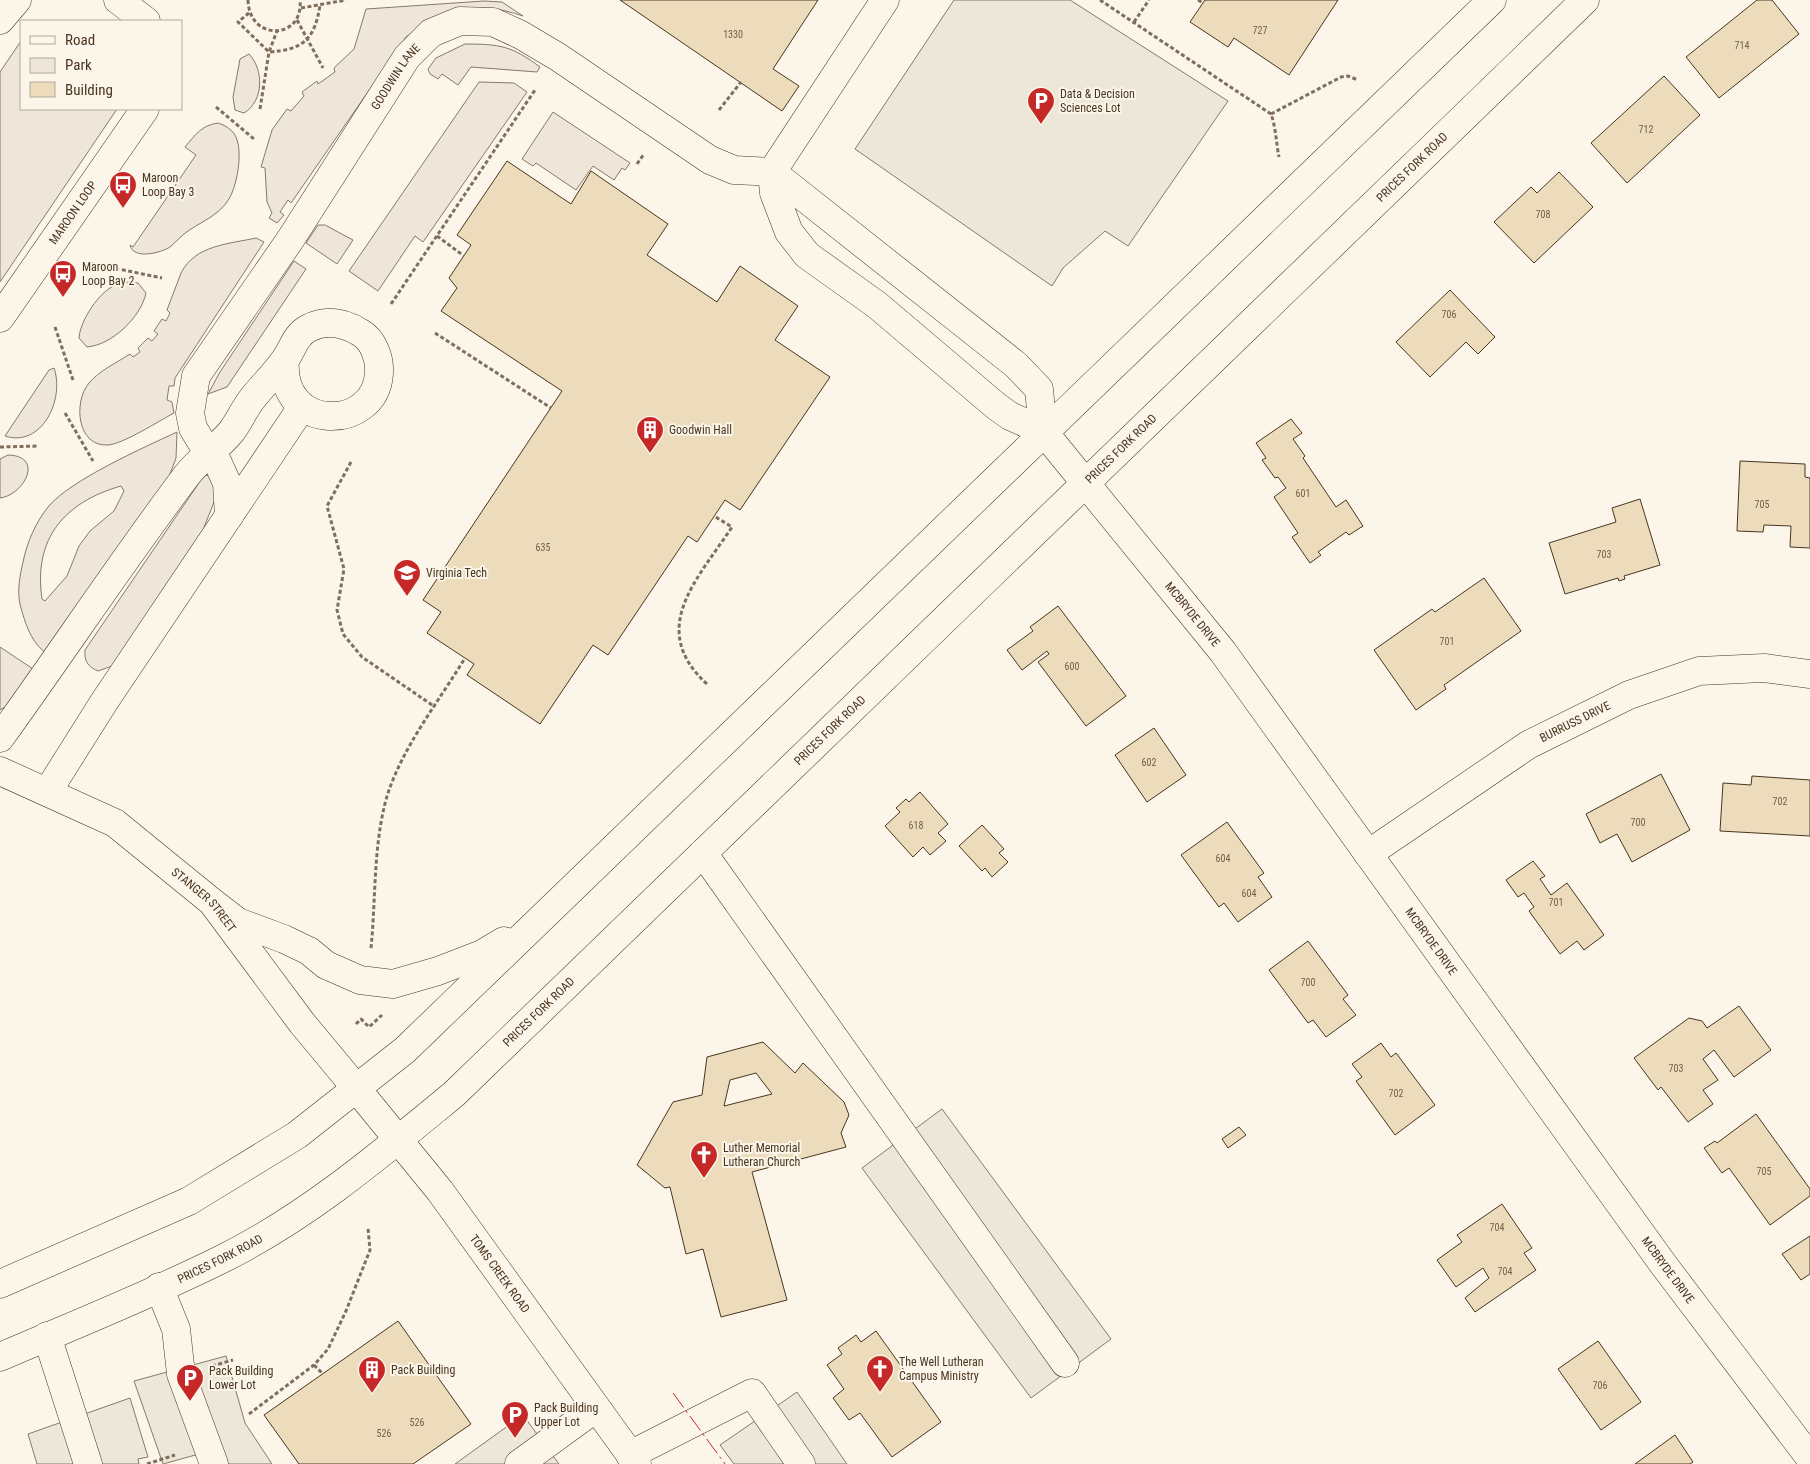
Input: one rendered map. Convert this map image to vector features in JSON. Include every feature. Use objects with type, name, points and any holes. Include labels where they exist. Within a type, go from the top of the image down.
[{"type":"main road","points":[[0,20],[17,0]]},
{"type":"main road","points":[[118,0],[145,20]]},
{"type":"main road","points":[[885,0],[772,172],[774,193],[789,232],[807,255],[877,305],[996,406],[1010,416],[1043,431]]},
{"type":"main road","points":[[0,1284],[189,1201],[297,1135],[405,1050],[697,769],[1043,431],[1492,0]]},
{"type":"main road","name":"PRICES FORK ROAD","points":[[0,1357],[223,1259],[338,1187],[454,1094],[1585,0]]},
{"type":"main road","name":"GOODWIN LANE","points":[[229,516],[227,483],[216,461],[208,453],[193,428],[190,413],[196,376],[290,240],[407,57],[431,33],[460,22],[493,22],[521,35],[558,57],[710,160],[734,170],[772,172]]},
{"type":"main road","name":"MAROON LOOP","points":[[0,318],[130,134],[144,110]]},
{"type":"main road","points":[[772,172],[1016,365],[1039,389],[1043,431]]},
{"type":"main road","points":[[0,738],[187,474],[231,432],[251,401],[285,360],[294,341],[309,328],[329,322],[349,325],[366,336],[377,353],[380,373],[373,393],[360,408],[341,416],[321,416],[302,407],[293,398],[287,386],[284,373],[285,360]]},
{"type":"main road","points":[[48,791],[104,702],[302,407]]},
{"type":"main road","name":"MCBRYDE DRIVE","points":[[1043,431],[1084,484],[1121,524],[1223,652],[1663,1264],[1810,1458]]},
{"type":"main road","name":"BURRUSS DRIVE","points":[[1368,854],[1528,745],[1629,695],[1699,671],[1764,668],[1810,674]]},
{"type":"main road","name":"STANGER STREET","points":[[0,771],[115,822],[212,902],[302,1023],[356,1088]]},
{"type":"main road","points":[[703,853],[1065,1363]]},
{"type":"main road","points":[[212,902],[238,922],[284,939],[308,951],[326,965],[360,980],[393,984],[438,971],[482,954],[534,924]]},
{"type":"main road","name":"TOMS CREEK ROAD","points":[[356,1088],[440,1191],[633,1459]]},
{"type":"main road","points":[[159,1287],[176,1329],[181,1374],[214,1464]]},
{"type":"main road","points":[[47,1336],[88,1464]]},
{"type":"main road","points":[[633,1459],[752,1393],[801,1464]]},
{"type":"main road","points":[[519,1464],[596,1408]]},
{"type":"path","points":[[248,0],[249,13],[255,23],[265,30],[276,31],[288,28],[297,20],[301,8],[300,0]]},
{"type":"path","points":[[301,8],[346,0]]},
{"type":"path","points":[[1100,0],[1271,114],[1276,127],[1279,157]]},
{"type":"path","points":[[1134,22],[1149,0]]},
{"type":"path","points":[[1198,0],[1203,4]]},
{"type":"path","points":[[249,13],[238,22],[269,52],[289,51],[308,39],[317,24],[320,5]]},
{"type":"path","points":[[297,20],[324,68]]},
{"type":"path","points":[[260,109],[269,52],[276,31]]},
{"type":"path","points":[[1271,114],[1341,77],[1348,76],[1358,80]]},
{"type":"path","points":[[720,110],[741,82]]},
{"type":"path","points":[[391,304],[535,90]]},
{"type":"path","points":[[216,107],[254,139]]},
{"type":"path","points":[[437,236],[464,256]]},
{"type":"path","points":[[90,263],[162,278]]},
{"type":"path","points":[[55,328],[73,380]]},
{"type":"path","points":[[435,333],[551,408]]},
{"type":"path","points":[[65,413],[93,461]]},
{"type":"path","points":[[0,447],[38,446]]},
{"type":"path","points":[[351,462],[327,506],[344,569],[337,610],[341,628],[350,645],[362,657],[435,707]]},
{"type":"path","points":[[707,684],[692,670],[684,656],[677,629],[681,610],[692,587],[732,527],[714,516]]},
{"type":"path","points":[[370,956],[380,837],[388,793],[410,747],[466,658]]},
{"type":"path","points":[[374,1022],[382,1028]]},
{"type":"path","points":[[249,1414],[314,1365],[328,1349],[346,1311],[370,1250],[368,1228]]},
{"type":"path","points":[[314,1365],[323,1374]]},
{"type":"path","points":[[147,1464],[161,1459]]},
{"type":"green space","points":[[484,1],[502,2],[523,16],[491,9],[476,8],[462,10],[435,20],[406,37],[291,203],[288,200],[280,212],[284,215],[277,223],[269,218],[272,213],[267,202],[265,168],[261,167],[272,130],[287,109],[291,111],[304,96],[302,92],[317,81],[318,84],[335,72],[334,68],[354,49],[366,9]]},
{"type":"green space","points":[[20,42],[20,110],[116,110],[0,282],[0,72]]},
{"type":"green space","points":[[465,44],[497,46],[513,50],[540,67],[537,72],[471,67],[458,85],[442,74],[438,79],[430,74],[428,69],[436,58]]},
{"type":"green space","points":[[249,54],[257,68],[260,85],[251,108],[244,113],[235,110],[233,97],[240,59]]},
{"type":"green space","points":[[479,82],[514,83],[527,92],[423,242],[415,236],[378,291],[349,271]]},
{"type":"green space","points":[[553,112],[630,163],[625,170],[622,168],[614,180],[593,166],[576,190],[536,163],[533,166],[522,159]]},
{"type":"green space","points":[[218,123],[234,133],[239,157],[234,188],[225,205],[208,219],[184,234],[170,247],[148,254],[132,250],[130,245],[133,247],[196,155],[185,147],[203,128]]},
{"type":"green space","points":[[318,225],[325,225],[353,240],[337,264],[306,243]]},
{"type":"green space","points":[[256,238],[264,242],[175,378],[174,386],[169,386],[167,400],[172,402],[174,413],[132,437],[115,444],[98,444],[90,439],[84,431],[81,422],[80,411],[84,391],[89,383],[108,367],[130,354],[133,357],[140,352],[138,348],[148,338],[152,341],[158,334],[154,331],[162,319],[166,321],[170,313],[167,310],[181,273],[187,264],[204,251],[214,247]]},
{"type":"green space","points":[[294,261],[306,269],[227,387],[208,394],[220,372]]},
{"type":"green space","points":[[129,282],[138,283],[146,293],[138,311],[132,320],[115,335],[97,345],[87,347],[79,338],[82,325],[90,310],[99,297],[110,288]]},
{"type":"green space","points":[[54,368],[57,380],[56,393],[48,418],[40,428],[30,435],[18,438],[5,436],[49,370]]},
{"type":"green space","points":[[177,432],[176,458],[166,485],[49,655],[33,639],[24,618],[19,599],[19,583],[23,562],[36,526],[48,507],[73,486],[128,455]],"holes":[[[121,486],[124,491],[114,511],[90,531],[79,546],[67,576],[45,601],[42,599],[41,577],[43,558],[48,541],[57,526],[69,513],[101,493]]]},
{"type":"green space","points":[[8,455],[19,457],[26,462],[28,468],[27,476],[17,490],[0,498],[0,459]]},
{"type":"green space","points":[[206,475],[213,478],[216,497],[203,530],[112,666],[98,671],[89,665],[85,657],[85,650]]},
{"type":"green space","points":[[0,647],[39,673],[18,699],[0,710]]},
{"type":"shaded area","name":"Data & Decision Sciences Lot","points":[[954,0],[1070,0],[1228,101],[1128,246],[1105,231],[1063,268],[1052,286],[855,149]]},
{"type":"shaded area","points":[[942,1109],[1111,1339],[1031,1398],[862,1168]]},
{"type":"shaded area","name":"Pack Building Lower Lot","points":[[226,1356],[245,1423],[272,1464],[203,1464],[199,1454],[163,1464],[134,1381]]},
{"type":"shaded area","points":[[797,1392],[847,1464],[734,1464],[720,1445]]},
{"type":"shaded area","points":[[130,1398],[148,1457],[138,1459],[139,1464],[37,1464],[28,1434]]},
{"type":"shaded area","name":"Pack Building Upper Lot","points":[[523,1415],[559,1464],[455,1464]]},
{"type":"building","points":[[620,0],[818,0],[773,69],[799,86],[782,111]]},
{"type":"building","points":[[1205,0],[1338,0],[1289,75],[1234,38],[1228,47],[1190,22]]},
{"type":"building","points":[[1757,0],[1772,0],[1799,34],[1719,98],[1686,57]]},
{"type":"building","points":[[1664,76],[1700,115],[1627,183],[1591,143]]},
{"type":"building","name":"Goodwin Hall","points":[[507,161],[571,204],[591,171],[668,224],[647,255],[717,302],[740,266],[798,306],[775,340],[830,377],[740,510],[725,500],[697,542],[688,536],[608,655],[593,645],[540,724],[467,675],[474,664],[427,633],[441,612],[423,600],[562,391],[441,311],[457,288],[449,278],[471,245],[457,235]]},
{"type":"building","points":[[1559,172],[1593,207],[1534,263],[1494,222],[1531,187],[1537,193]]},
{"type":"building","points":[[1450,290],[1495,337],[1478,354],[1466,342],[1430,377],[1396,342]]},
{"type":"building","points":[[1291,419],[1302,433],[1293,439],[1305,456],[1303,458],[1336,507],[1346,500],[1363,526],[1349,535],[1346,532],[1318,552],[1321,555],[1310,563],[1292,537],[1298,533],[1274,497],[1286,488],[1278,477],[1275,478],[1262,460],[1266,458],[1256,443]]},
{"type":"building","points":[[1740,461],[1805,464],[1805,477],[1810,478],[1810,548],[1790,547],[1791,526],[1764,525],[1763,532],[1737,531]]},
{"type":"building","points":[[1640,499],[1660,565],[1624,576],[1625,579],[1619,581],[1618,578],[1565,594],[1549,543],[1616,522],[1612,508]]},
{"type":"building","points":[[1484,578],[1521,631],[1444,685],[1446,689],[1416,710],[1374,650],[1432,609],[1435,612]]},
{"type":"building","points":[[1058,606],[1126,696],[1086,726],[1038,662],[1049,654],[1047,651],[1022,670],[1007,650],[1033,631],[1030,627]]},
{"type":"building","points":[[1154,728],[1186,775],[1147,802],[1115,755]]},
{"type":"building","points":[[1661,774],[1690,830],[1632,862],[1617,834],[1600,843],[1586,814]]},
{"type":"building","points":[[1752,776],[1810,780],[1810,836],[1720,831],[1723,783],[1751,785]]},
{"type":"building","points":[[920,792],[948,824],[938,833],[946,841],[930,855],[923,847],[913,857],[885,826],[900,812],[896,808],[906,799],[909,802]]},
{"type":"building","points":[[1227,822],[1264,873],[1258,877],[1272,897],[1238,922],[1224,903],[1219,907],[1181,855]]},
{"type":"building","points":[[982,825],[1004,849],[999,853],[1008,862],[992,877],[985,868],[982,871],[959,846]]},
{"type":"building","points":[[1533,861],[1545,876],[1540,879],[1551,895],[1567,883],[1604,935],[1584,950],[1577,941],[1560,954],[1529,911],[1534,907],[1524,893],[1518,897],[1506,880]]},
{"type":"building","points":[[1308,941],[1348,995],[1343,999],[1356,1015],[1326,1037],[1313,1020],[1308,1023],[1269,970]]},
{"type":"building","points":[[1739,1006],[1771,1050],[1734,1077],[1714,1050],[1703,1059],[1718,1080],[1703,1090],[1713,1104],[1688,1122],[1661,1087],[1658,1090],[1634,1058],[1689,1018],[1702,1021],[1707,1028]]},
{"type":"building","name":"Luther Memorial Lutheran Church","points":[[763,1042],[795,1073],[803,1063],[844,1102],[849,1115],[841,1133],[846,1147],[752,1172],[787,1300],[721,1317],[703,1249],[686,1254],[670,1187],[665,1188],[637,1165],[673,1102],[702,1095],[707,1057]],"holes":[[[756,1073],[772,1094],[724,1106],[730,1080]]]},
{"type":"building","points":[[1381,1043],[1391,1057],[1396,1053],[1435,1105],[1395,1135],[1356,1081],[1362,1077],[1352,1064]]},
{"type":"building","points":[[1756,1114],[1810,1189],[1810,1196],[1770,1225],[1729,1168],[1722,1173],[1704,1148],[1715,1141],[1717,1143]]},
{"type":"building","points":[[1239,1127],[1246,1135],[1228,1148],[1222,1139]]},
{"type":"building","points":[[1502,1204],[1532,1248],[1524,1253],[1536,1270],[1475,1312],[1465,1298],[1489,1278],[1483,1268],[1456,1287],[1437,1260],[1462,1242],[1457,1235]]},
{"type":"building","points":[[1810,1236],[1810,1274],[1801,1280],[1782,1254]]},
{"type":"building","name":"Pack Building","points":[[398,1321],[471,1424],[413,1464],[299,1464],[264,1415]]},
{"type":"building","name":"The Well Lutheran Campus Ministry","points":[[876,1331],[941,1422],[892,1457],[860,1413],[849,1420],[833,1398],[844,1389],[827,1365],[842,1354],[838,1348],[856,1335],[861,1342]]},
{"type":"building","points":[[1598,1341],[1641,1402],[1601,1430],[1558,1369]]},
{"type":"building","points":[[1675,1435],[1693,1462],[1690,1464],[1635,1464]]},
{"type":"power","points":[[673,1393],[725,1464]]},
{"type":"place","name":"Data & Decision Sciences Lot","points":[[1041,125]]},
{"type":"place","name":"Maroon Loop Bay 3","points":[[123,209]]},
{"type":"place","name":"Maroon Loop Bay 2","points":[[63,298]]},
{"type":"place","name":"Goodwin Hall","points":[[650,454]]},
{"type":"place","name":"Virginia Tech","points":[[407,597]]},
{"type":"place","name":"Luther Memorial Lutheran Church","points":[[704,1179]]},
{"type":"place","name":"The Well Lutheran Campus Ministry","points":[[880,1393]]},
{"type":"place","name":"Pack Building","points":[[372,1394]]},
{"type":"place","name":"Pack Building Lower Lot","points":[[190,1402]]},
{"type":"place","name":"Pack Building Upper Lot","points":[[515,1439]]}]
